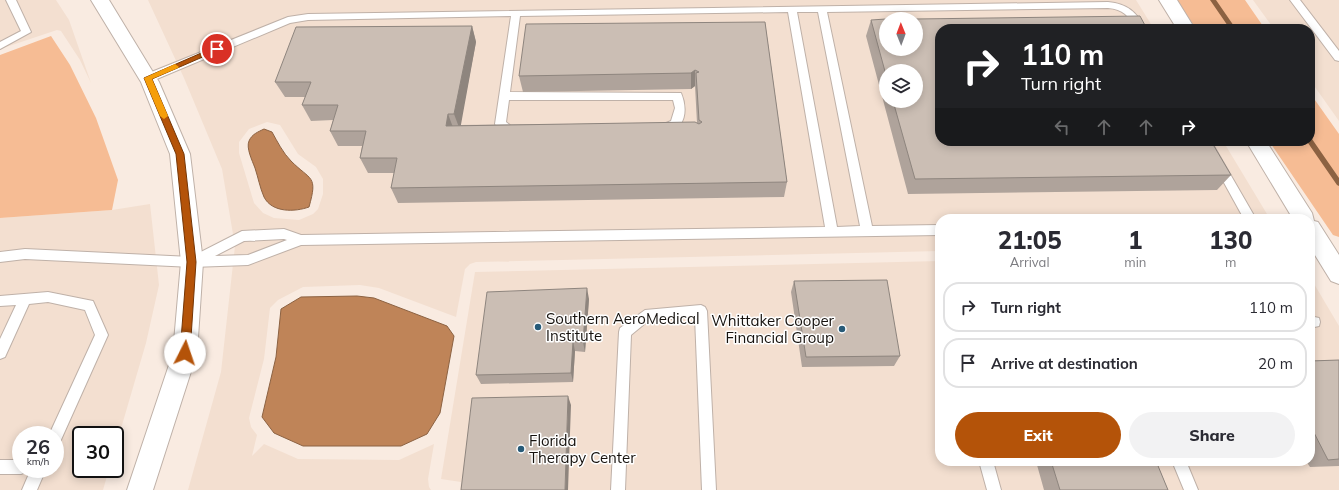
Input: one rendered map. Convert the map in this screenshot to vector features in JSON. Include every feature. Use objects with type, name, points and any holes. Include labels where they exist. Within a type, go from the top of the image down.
[{"type":"street","points":[[100,0],[148,78],[180,154],[192,262],[185,353],[140,490]]},
{"type":"street","points":[[1168,0],[1183,24]]},
{"type":"street","points":[[1259,146],[1301,214]]},
{"type":"street","points":[[1315,236],[1338,271]]},
{"type":"lane","points":[[0,46],[26,32],[12,0]]},
{"type":"lane","points":[[1295,0],[1313,24]]},
{"type":"lane","points":[[148,78],[288,20],[308,17],[822,8],[1119,6],[1132,14],[1138,24]]},
{"type":"lane","points":[[822,8],[867,231]]},
{"type":"lane","points":[[792,9],[832,231]]},
{"type":"lane","points":[[516,13],[500,124],[509,130],[525,130]]},
{"type":"lane","points":[[1315,26],[1339,58]]},
{"type":"lane","points":[[504,96],[676,96],[680,108],[676,123],[665,129],[649,129]]},
{"type":"lane","points":[[1209,146],[1247,214]]},
{"type":"lane","points":[[0,257],[25,254],[192,262],[248,260],[301,240],[935,230]]},
{"type":"lane","points":[[192,262],[242,236],[284,234],[301,240]]},
{"type":"lane","points":[[0,301],[48,297],[89,305],[102,335],[60,426]]},
{"type":"lane","points":[[0,353],[25,299]]},
{"type":"lane","points":[[618,490],[625,332],[645,316],[701,311],[709,490]]},
{"type":"lane","points":[[987,466],[994,490]]},
{"type":"lane","points":[[1181,466],[1191,490]]},
{"type":"lane","points":[[0,467],[12,467]]},
{"type":"lane","points":[[29,490],[35,478]]},
{"type":"shaded area","points":[[0,0],[56,0],[69,20],[91,83],[80,60],[61,31],[57,30],[0,49]]},
{"type":"shaded area","points":[[148,0],[1136,0],[1151,24],[935,24],[935,146],[1226,146],[1267,214],[935,214],[935,251],[476,262],[470,264],[465,269],[456,317],[379,288],[360,285],[303,287],[278,300],[270,308],[264,359],[249,418],[251,427],[257,435],[252,456],[264,444],[298,459],[399,460],[434,444],[428,479],[431,490],[188,490],[221,372],[235,246],[222,169],[184,78]],"holes":[[[267,122],[280,125],[298,154],[316,167],[323,179],[323,194],[318,209],[313,214],[299,220],[274,218],[263,213],[254,203],[239,153],[239,142],[249,129]]]},
{"type":"shaded area","points":[[1177,0],[1245,0],[1262,24],[1193,24]]},
{"type":"shaded area","points":[[1253,0],[1339,0],[1339,121],[1315,87],[1315,24],[1270,24]]},
{"type":"shaded area","points":[[51,36],[70,65],[96,118],[118,180],[112,210],[0,218],[0,55]]},
{"type":"shaded area","points":[[1315,100],[1339,134],[1339,237],[1333,235],[1272,146],[1315,146]]},
{"type":"shaded area","points":[[264,129],[272,132],[288,158],[311,180],[313,189],[309,207],[297,210],[278,209],[272,206],[264,197],[248,144],[255,134]]},
{"type":"shaded area","points":[[150,204],[159,285],[146,343],[122,426],[72,426],[72,478],[106,478],[103,490],[0,490],[0,218],[112,210]]},
{"type":"shaded area","points":[[935,261],[935,466],[1315,466],[1315,285],[1339,326],[1339,490],[460,490],[461,482],[441,479],[475,272]]},
{"type":"shaded area","points":[[357,296],[374,298],[447,326],[454,336],[440,413],[427,434],[401,446],[303,446],[274,433],[262,417],[276,357],[281,309],[301,297]]},
{"type":"building","points":[[1140,16],[1144,24],[935,24],[935,146],[1214,146],[1231,175],[915,179],[895,108],[923,108],[923,64],[883,64],[881,56],[923,56],[923,19]]},
{"type":"building","points":[[879,19],[879,49],[871,20]]},
{"type":"building","points":[[765,22],[787,182],[391,188],[397,158],[360,158],[366,131],[330,131],[338,105],[302,105],[311,82],[275,82],[296,27],[472,26],[454,114],[448,114],[446,126],[695,122],[699,124],[702,122],[699,120],[696,73],[699,72],[695,70],[691,73],[519,76],[526,24]]},
{"type":"building","name":"Whittaker Cooper Financial Group","points":[[887,280],[900,356],[806,357],[794,281]]},
{"type":"building","name":"Southern AeroMedical Institute","points":[[587,288],[583,342],[573,341],[571,373],[476,375],[487,292]]},
{"type":"building","points":[[1339,360],[1339,459],[1328,460],[1315,435],[1315,361]]},
{"type":"building","name":"Florida Therapy Center","points":[[568,396],[565,490],[461,490],[472,398]]},
{"type":"building","points":[[1053,466],[1158,466],[1168,490],[1060,490]]},
{"type":"waterway","points":[[1213,0],[1230,24]]},
{"type":"waterway","points":[[1313,146],[1339,183]]},
{"type":"slow traffic","points":[[164,116],[148,78],[175,67]]},
{"type":"place","name":"Southern AeroMedical Institute","points":[[538,327]]},
{"type":"place","name":"Whittaker Cooper Financial Group","points":[[842,329]]},
{"type":"place","name":"Florida Therapy Center","points":[[521,449]]},
{"type":"route","points":[[185,353],[192,262],[180,154],[148,78],[217,49]]}]
